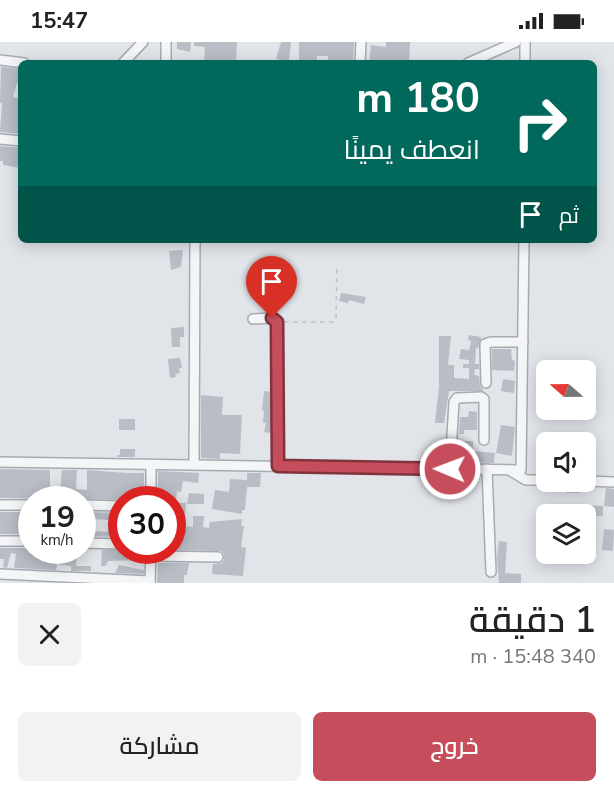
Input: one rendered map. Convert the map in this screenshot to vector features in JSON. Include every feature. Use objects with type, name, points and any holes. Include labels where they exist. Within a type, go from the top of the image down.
[{"type":"street","points":[[126,60],[143,42]]},
{"type":"street","points":[[166,42],[166,60]]},
{"type":"street","points":[[360,60],[361,42]]},
{"type":"street","points":[[475,60],[516,42]]},
{"type":"street","points":[[525,42],[525,60]]},
{"type":"street","points":[[0,60],[18,62]]},
{"type":"street","points":[[0,139],[18,141]]},
{"type":"street","points":[[194,465],[195,243]]},
{"type":"street","points":[[0,462],[521,470],[524,243]]},
{"type":"street","points":[[253,319],[272,318],[277,322],[278,466]]},
{"type":"street","points":[[486,383],[485,344],[523,342]]},
{"type":"street","points":[[450,469],[454,402],[457,398],[481,397],[484,399],[484,440]]},
{"type":"street","points":[[151,465],[151,486]]},
{"type":"street","points":[[487,470],[491,572]]},
{"type":"street","points":[[507,470],[526,480],[536,480]]},
{"type":"street","points":[[596,481],[614,482]]},
{"type":"street","points":[[0,505],[18,505]]},
{"type":"street","points":[[0,541],[18,542]]},
{"type":"street","points":[[186,555],[218,557]]},
{"type":"street","points":[[0,574],[150,582],[151,564]]},
{"type":"path","points":[[277,322],[334,322],[337,265]]},
{"type":"building","points":[[177,42],[191,42],[190,52],[177,49]]},
{"type":"building","points":[[194,42],[237,42],[236,60],[204,60],[205,47],[194,46]]},
{"type":"building","points":[[281,42],[291,42],[289,60],[276,59]]},
{"type":"building","points":[[299,42],[354,42],[353,60],[328,60],[328,56],[317,56],[317,60],[299,60]]},
{"type":"building","points":[[386,42],[410,42],[409,60],[369,60],[371,45],[386,47]]},
{"type":"building","points":[[1,67],[18,69],[18,83],[13,97],[18,98],[18,134],[0,132],[2,103],[0,103]]},
{"type":"building","points":[[0,146],[18,148],[18,168],[3,165],[3,161],[0,161]]},
{"type":"building","points":[[183,250],[181,267],[171,270],[169,251]]},
{"type":"building","points":[[341,293],[366,297],[364,304],[349,300],[348,303],[339,301]]},
{"type":"building","points":[[184,327],[184,337],[180,337],[180,347],[172,347],[171,328]]},
{"type":"building","points":[[469,335],[481,337],[478,348],[476,348],[475,364],[479,364],[479,369],[475,369],[474,375],[479,376],[480,386],[484,391],[449,391],[444,423],[435,423],[439,386],[439,336],[451,336],[448,365],[454,365],[454,378],[469,379],[469,368],[463,368],[463,364],[469,364],[469,360],[459,359],[461,349],[469,350],[471,341],[468,340]]},
{"type":"building","points":[[492,349],[511,349],[512,360],[515,361],[514,371],[492,370]]},
{"type":"building","points":[[180,358],[182,368],[179,368],[180,373],[170,378],[168,359]]},
{"type":"building","points":[[503,379],[515,381],[514,393],[501,391]]},
{"type":"building","points":[[264,391],[271,392],[271,433],[264,432],[266,423],[263,422],[264,411],[262,410]]},
{"type":"building","points":[[201,395],[223,397],[222,415],[242,415],[240,454],[220,453],[220,459],[201,458]]},
{"type":"building","points":[[469,411],[477,412],[477,430],[464,430],[464,434],[459,434],[460,417],[468,417]]},
{"type":"building","points":[[119,419],[135,419],[135,430],[119,430]]},
{"type":"building","points":[[501,425],[515,427],[512,456],[496,453]]},
{"type":"building","points":[[461,441],[473,441],[473,451],[495,453],[494,463],[458,462],[458,454],[462,454]]},
{"type":"building","points":[[120,449],[135,449],[135,457],[117,457],[120,455]]},
{"type":"building","points":[[0,469],[50,470],[50,486],[18,486],[18,498],[0,498]]},
{"type":"building","points":[[62,470],[77,470],[76,486],[60,486]]},
{"type":"building","points":[[87,470],[127,473],[143,473],[144,471],[144,486],[108,486],[108,500],[96,499],[96,486],[87,486]]},
{"type":"building","points":[[158,471],[199,473],[198,483],[183,481],[182,486],[158,486]]},
{"type":"building","points":[[247,473],[261,473],[260,487],[247,487],[245,510],[242,510],[242,514],[212,509],[215,490],[229,492],[230,479],[247,480]]},
{"type":"building","points":[[606,488],[614,489],[614,507],[604,506]]},
{"type":"building","points":[[189,493],[204,494],[204,504],[187,504]]},
{"type":"building","points":[[596,506],[603,506],[603,516],[596,516]]},
{"type":"building","points":[[0,512],[18,512],[18,534],[0,534]]},
{"type":"building","points":[[96,512],[108,513],[108,520],[96,519]]},
{"type":"building","points":[[193,516],[204,516],[203,527],[209,528],[210,522],[242,519],[241,526],[244,526],[241,547],[246,548],[243,576],[212,574],[213,564],[224,560],[224,554],[221,551],[186,550],[186,526],[193,527]]},
{"type":"building","points":[[604,529],[614,530],[613,551],[602,550]]},
{"type":"building","points":[[96,531],[108,532],[108,537],[96,536]]},
{"type":"building","points":[[499,541],[507,542],[505,573],[521,574],[521,583],[499,583],[497,557]]},
{"type":"building","points":[[0,548],[18,548],[18,564],[57,564],[56,570],[14,568],[16,554],[11,553],[7,568],[3,567],[4,559],[0,559]]},
{"type":"building","points":[[102,550],[108,550],[106,566],[101,566]]},
{"type":"building","points":[[189,563],[187,575],[184,575],[184,583],[157,583],[158,564]]},
{"type":"building","points":[[57,564],[91,566],[91,571],[71,571],[71,566]]},
{"type":"building","points":[[119,565],[144,570],[144,574],[115,573]]},
{"type":"route","points":[[272,318],[277,322],[278,466],[450,469]]}]
